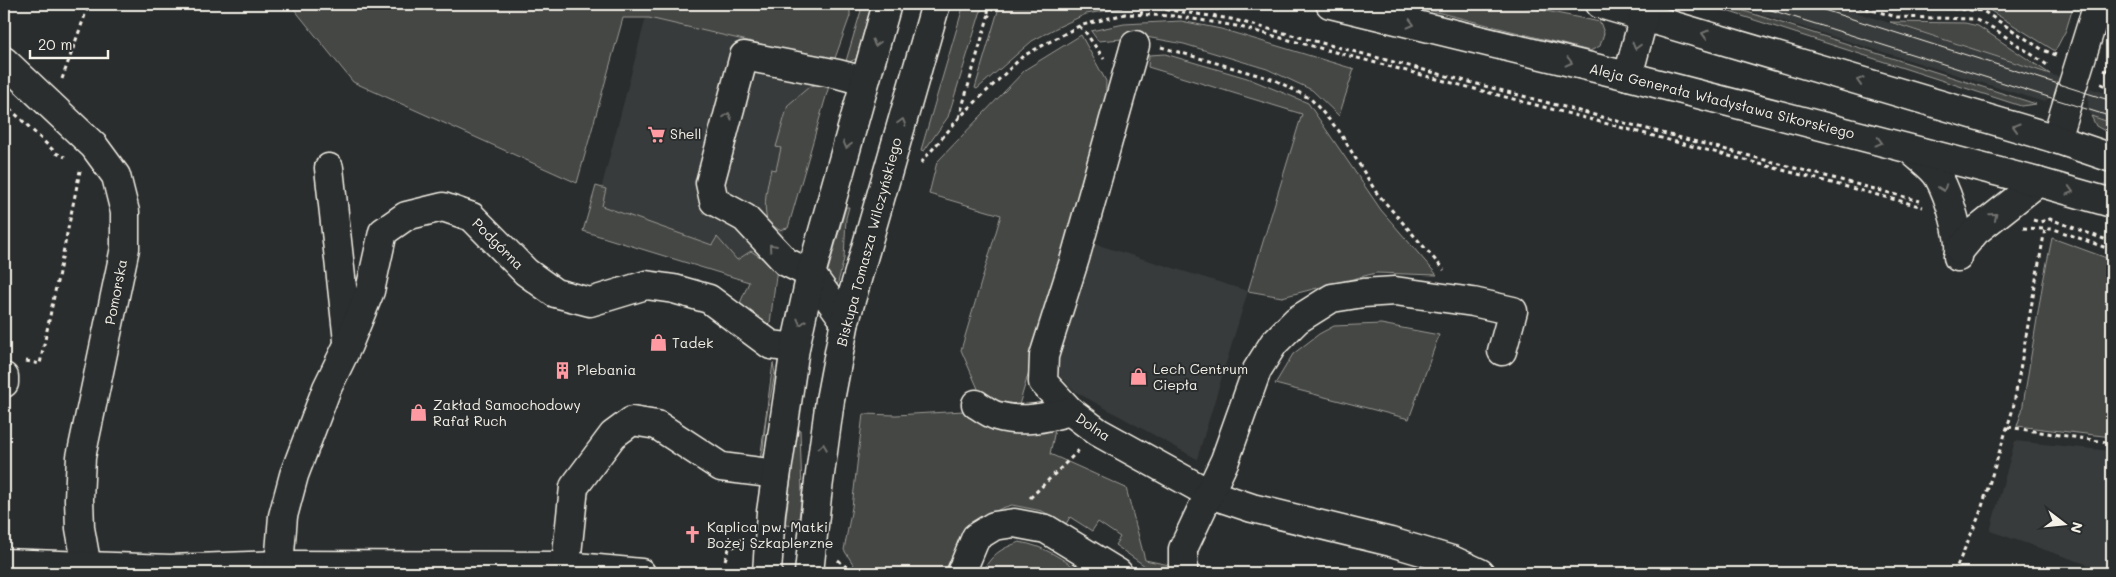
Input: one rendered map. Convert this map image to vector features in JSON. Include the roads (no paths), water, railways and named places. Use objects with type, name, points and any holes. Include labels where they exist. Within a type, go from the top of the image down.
[{"type":"street","points":[[767,573],[771,512],[795,348],[811,274],[887,4]]},
{"type":"street","name":"Biskupa Tomasza Wilczyńskiego","points":[[809,573],[828,409],[845,321],[936,4]]},
{"type":"street","name":"Aleja Generała Władysława Sikorskiego","points":[[1330,4],[1628,76],[1912,151],[2038,182],[2112,203]]},
{"type":"street","points":[[1600,4],[2112,158]]},
{"type":"street","points":[[2056,140],[2098,4]]},
{"type":"street","points":[[1628,76],[1644,16]]},
{"type":"street","name":"Dolna","points":[[1134,45],[1075,258],[1044,356],[1043,382],[1070,411],[1098,432],[1210,494],[1252,508],[1452,560],[1480,573]]},
{"type":"street","points":[[845,321],[811,274],[786,262],[745,218],[714,201],[710,183],[744,56],[838,74],[864,82]]},
{"type":"street","name":"Pomorska","points":[[4,61],[94,146],[116,176],[125,212],[125,248],[81,457],[80,528],[88,570]]},
{"type":"street","points":[[1912,151],[1939,178],[1957,228],[1959,253],[1976,231],[2038,182]]},
{"type":"street","points":[[329,168],[348,345]]},
{"type":"street","name":"Podgórna","points":[[279,565],[283,516],[294,474],[327,388],[348,345],[370,292],[383,232],[406,216],[443,207],[472,217],[526,272],[555,292],[590,302],[646,285],[674,288],[709,299],[771,345],[795,348]]},
{"type":"street","points":[[1183,573],[1183,549],[1225,460],[1257,370],[1274,343],[1297,320],[1332,298],[1363,293],[1395,291],[1473,302],[1513,311],[1502,351]]},
{"type":"street","points":[[4,383],[13,368]]},
{"type":"street","points":[[976,404],[996,416],[1016,418],[1041,419],[1070,411]]},
{"type":"street","points":[[565,570],[574,486],[613,435],[632,421],[657,425],[720,467],[776,474]]},
{"type":"street","points":[[960,573],[976,537],[994,526],[1014,524],[1046,529],[1118,573]]},
{"type":"street","points":[[4,563],[88,570],[279,565],[641,573]]},
{"type":"tram line","points":[[1752,4],[2112,117]]},
{"type":"tram line","points":[[1805,4],[2112,101]]},
{"type":"place","name":"Shell","points":[[656,134]]},
{"type":"place","name":"Tadek","points":[[658,343]]},
{"type":"place","name":"Plebania","points":[[563,370]]},
{"type":"place","name":"Lech Centrum Ciepła","points":[[1139,377]]},
{"type":"place","name":"Zakład Samochodowy Rafał Ruch","points":[[419,413]]},
{"type":"place","name":"Kaplica pw. Matki Bożej Szkaplerzne","points":[[693,535]]}]
